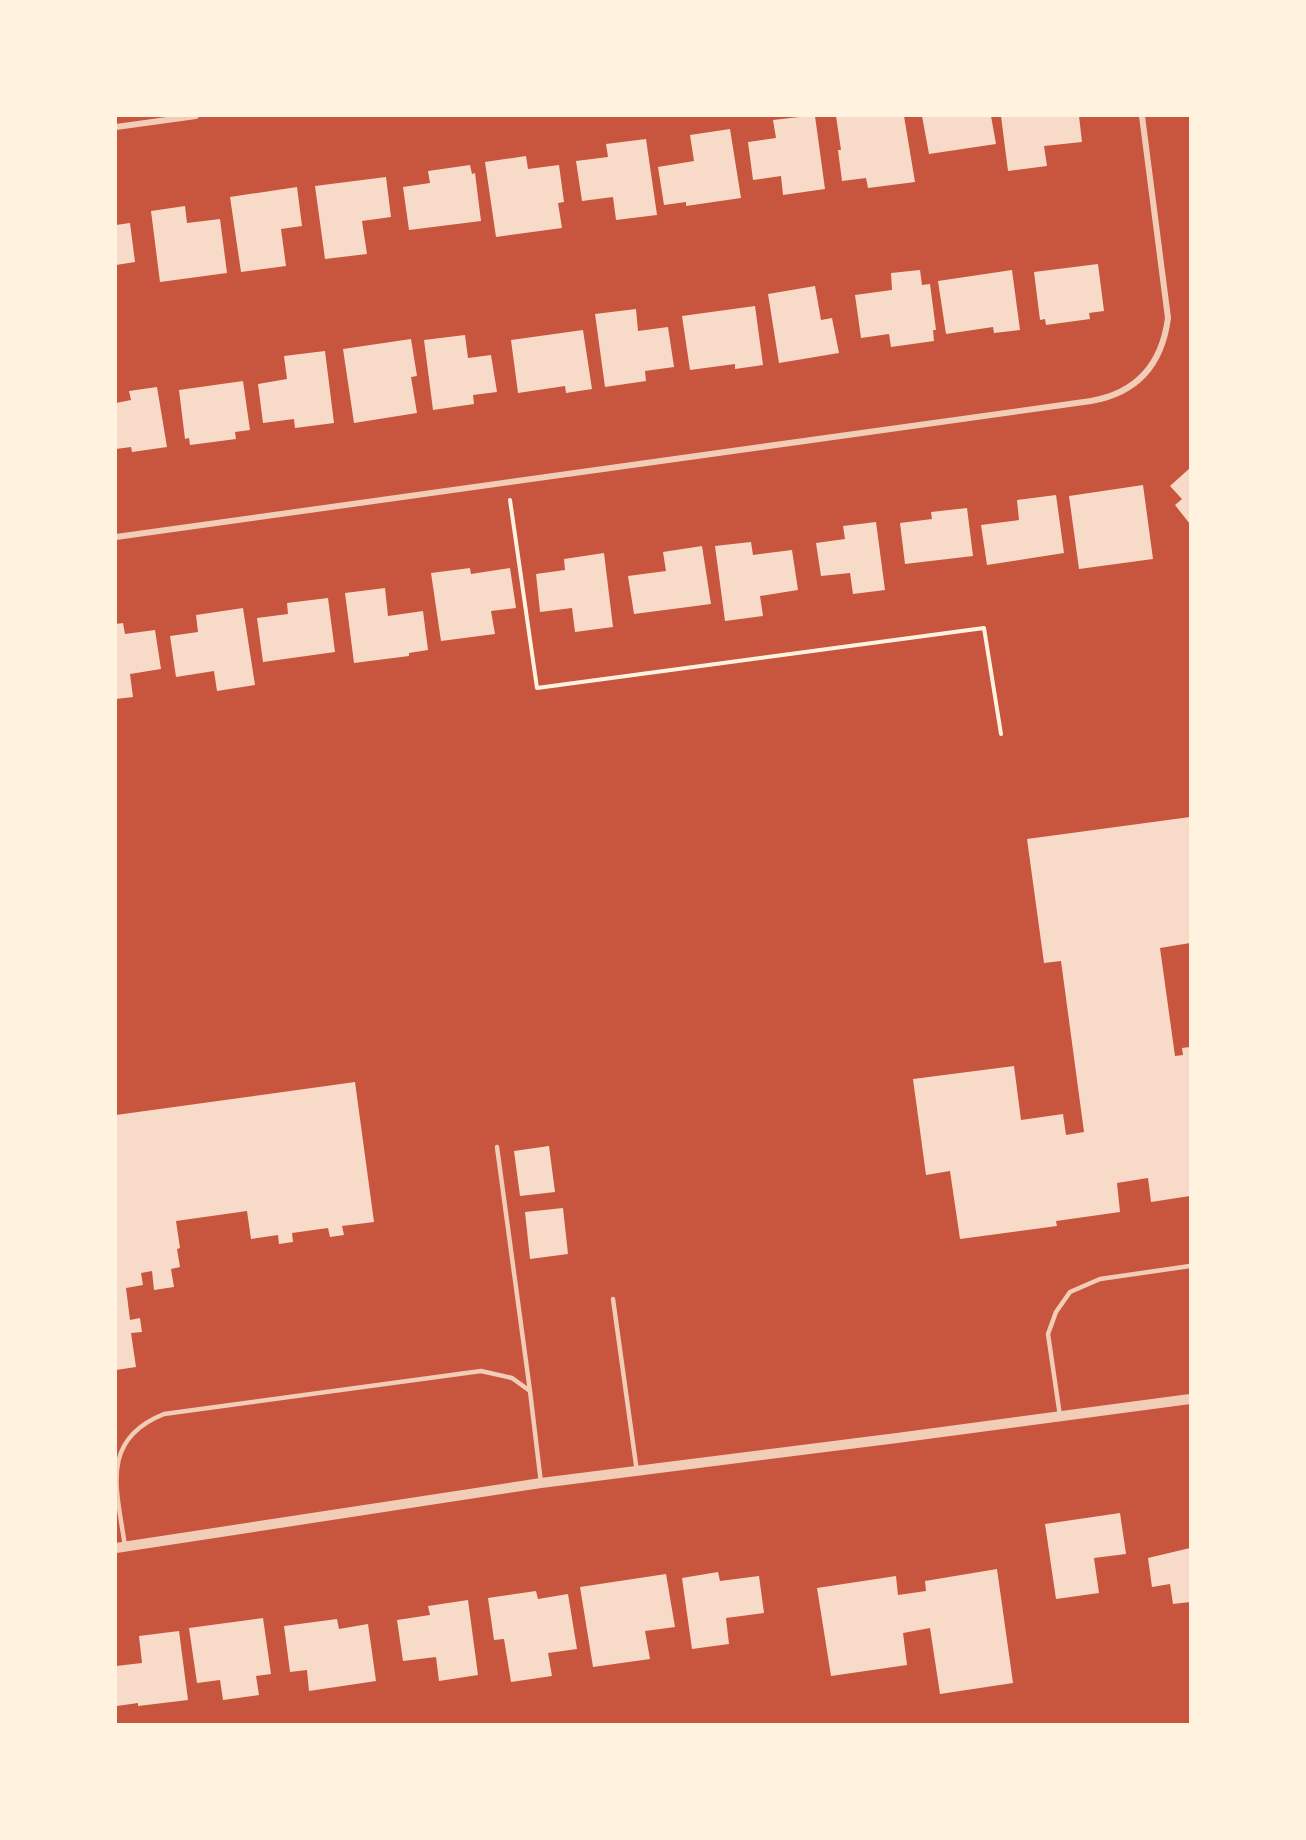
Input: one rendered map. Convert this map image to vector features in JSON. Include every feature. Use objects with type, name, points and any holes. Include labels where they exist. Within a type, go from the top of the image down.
[{"type":"street","points":[[116,127],[195,116]]},
{"type":"street","points":[[116,537],[1091,401],[1118,394],[1140,379],[1157,357],[1163,345],[1168,318],[1142,116]]},
{"type":"street","points":[[120,1547],[541,1483],[1191,1399]]},
{"type":"lane","points":[[497,1147],[541,1483]]},
{"type":"lane","points":[[1060,1416],[1048,1334],[1056,1312],[1070,1292],[1100,1279],[1191,1266]]},
{"type":"lane","points":[[613,1299],[637,1472]]},
{"type":"lane","points":[[120,1547],[116,1476],[118,1455],[128,1438],[145,1422],[164,1414],[480,1371],[512,1378],[530,1391]]},
{"type":"path","points":[[507,483],[537,688],[984,628],[1001,734]]},
{"type":"building","points":[[815,116],[825,189],[783,195],[781,176],[753,180],[748,142],[776,138],[773,120]]},
{"type":"building","points":[[836,116],[904,116],[915,182],[868,188],[866,178],[842,181],[838,150],[841,150]]},
{"type":"building","points":[[922,116],[991,116],[996,144],[929,154]]},
{"type":"building","points":[[1001,116],[1079,116],[1082,142],[1044,146],[1047,166],[1008,171]]},
{"type":"building","points":[[730,129],[741,198],[686,206],[686,202],[664,205],[658,167],[694,161],[690,135]]},
{"type":"building","points":[[646,139],[657,215],[616,220],[613,197],[582,201],[576,161],[608,157],[606,144]]},
{"type":"building","points":[[526,156],[528,169],[559,165],[564,202],[558,203],[562,228],[496,237],[485,162]]},
{"type":"building","points":[[470,165],[472,174],[475,173],[481,221],[409,230],[403,187],[430,183],[428,171]]},
{"type":"building","points":[[386,177],[391,217],[362,221],[367,254],[325,259],[315,186]]},
{"type":"building","points":[[297,187],[302,226],[281,229],[286,266],[241,272],[230,197]]},
{"type":"building","points":[[185,206],[187,223],[220,219],[227,273],[160,282],[151,211]]},
{"type":"building","points":[[130,223],[135,262],[116,265],[116,225]]},
{"type":"building","points":[[1098,264],[1104,311],[1089,313],[1090,319],[1046,325],[1045,319],[1040,320],[1034,272]]},
{"type":"building","points":[[920,270],[922,285],[930,284],[936,330],[933,330],[934,341],[891,347],[889,334],[861,338],[855,295],[892,290],[891,273]]},
{"type":"building","points":[[1012,270],[1020,330],[994,333],[993,327],[946,334],[938,281]]},
{"type":"building","points":[[815,286],[821,320],[832,318],[839,353],[779,363],[768,294]]},
{"type":"building","points":[[755,306],[763,365],[735,369],[735,364],[690,370],[682,316]]},
{"type":"building","points":[[636,309],[638,331],[668,327],[674,367],[645,371],[646,381],[605,387],[595,314]]},
{"type":"building","points":[[583,330],[592,389],[566,393],[565,386],[518,393],[511,340]]},
{"type":"building","points":[[465,335],[468,358],[491,355],[497,392],[473,395],[474,404],[433,410],[424,340]]},
{"type":"building","points":[[411,339],[417,376],[411,377],[417,413],[354,423],[343,349]]},
{"type":"building","points":[[325,351],[334,423],[295,428],[294,419],[263,423],[258,384],[287,379],[284,356]]},
{"type":"building","points":[[243,381],[250,430],[235,432],[236,439],[190,445],[189,438],[185,439],[179,390]]},
{"type":"building","points":[[157,387],[167,447],[132,452],[131,447],[116,449],[116,403],[131,400],[129,391]]},
{"type":"building","points":[[1190,468],[1190,524],[1175,505],[1182,499],[1170,486]]},
{"type":"building","points":[[1143,485],[1153,559],[1079,569],[1069,496]]},
{"type":"building","points":[[1056,495],[1064,553],[987,565],[981,525],[1019,520],[1017,500]]},
{"type":"building","points":[[967,508],[973,556],[905,564],[900,523],[932,519],[931,512]]},
{"type":"building","points":[[876,522],[885,590],[853,594],[850,573],[821,576],[816,543],[845,539],[843,526]]},
{"type":"building","points":[[751,542],[753,555],[792,550],[798,590],[760,596],[763,616],[725,621],[715,546]]},
{"type":"building","points":[[702,546],[711,604],[634,614],[628,576],[666,571],[663,552]]},
{"type":"building","points":[[604,553],[613,627],[575,632],[572,608],[540,612],[536,574],[565,570],[564,559]]},
{"type":"building","points":[[470,568],[471,574],[510,568],[516,608],[491,611],[495,634],[441,641],[431,573]]},
{"type":"building","points":[[385,588],[388,616],[423,611],[428,650],[409,653],[409,656],[354,663],[345,593]]},
{"type":"building","points":[[328,598],[335,652],[263,662],[257,618],[288,614],[287,603]]},
{"type":"building","points":[[243,608],[255,685],[217,691],[214,671],[176,677],[170,636],[198,632],[196,615]]},
{"type":"building","points":[[123,623],[125,634],[155,630],[161,669],[130,674],[133,697],[116,699],[116,624]]},
{"type":"building","points":[[1190,817],[1190,943],[1160,948],[1175,1056],[1183,1055],[1182,1048],[1190,1047],[1190,1196],[1151,1202],[1148,1178],[1117,1183],[1120,1212],[1056,1221],[1057,1226],[960,1239],[950,1171],[926,1175],[913,1079],[1014,1066],[1021,1120],[1063,1114],[1066,1135],[1084,1132],[1061,961],[1044,963],[1027,839]]},
{"type":"building","points":[[355,1082],[374,1222],[342,1226],[344,1235],[330,1237],[328,1228],[292,1233],[293,1242],[279,1244],[278,1235],[251,1239],[247,1211],[176,1221],[180,1267],[171,1269],[174,1287],[154,1290],[152,1271],[141,1273],[143,1285],[126,1288],[130,1320],[140,1318],[142,1332],[131,1333],[136,1367],[116,1370],[116,1115]]},
{"type":"building","points":[[549,1146],[555,1192],[520,1196],[514,1151]]},
{"type":"building","points":[[563,1208],[568,1254],[530,1259],[525,1212]]},
{"type":"building","points":[[1120,1513],[1126,1554],[1094,1558],[1099,1593],[1056,1599],[1045,1524]]},
{"type":"building","points":[[1190,1548],[1190,1602],[1173,1604],[1170,1584],[1152,1587],[1148,1558]]},
{"type":"building","points":[[997,1569],[1013,1683],[940,1694],[930,1628],[903,1633],[907,1665],[831,1676],[817,1588],[896,1576],[898,1595],[926,1591],[925,1581]]},
{"type":"building","points":[[718,1572],[720,1581],[759,1576],[764,1613],[726,1618],[729,1644],[692,1649],[682,1578]]},
{"type":"building","points":[[666,1574],[675,1627],[645,1631],[650,1659],[593,1667],[580,1587]]},
{"type":"building","points":[[536,1591],[538,1599],[568,1594],[577,1649],[548,1653],[552,1676],[511,1682],[504,1639],[494,1640],[488,1598]]},
{"type":"building","points":[[468,1600],[478,1675],[439,1681],[436,1657],[403,1661],[397,1620],[430,1615],[428,1606]]},
{"type":"building","points":[[263,1618],[271,1674],[256,1676],[259,1695],[223,1700],[220,1680],[197,1683],[189,1628]]},
{"type":"building","points":[[337,1619],[339,1629],[368,1624],[376,1681],[309,1691],[307,1670],[290,1672],[284,1626]]},
{"type":"building","points":[[179,1631],[188,1700],[117,1706],[116,1666],[142,1663],[139,1636]]}]
